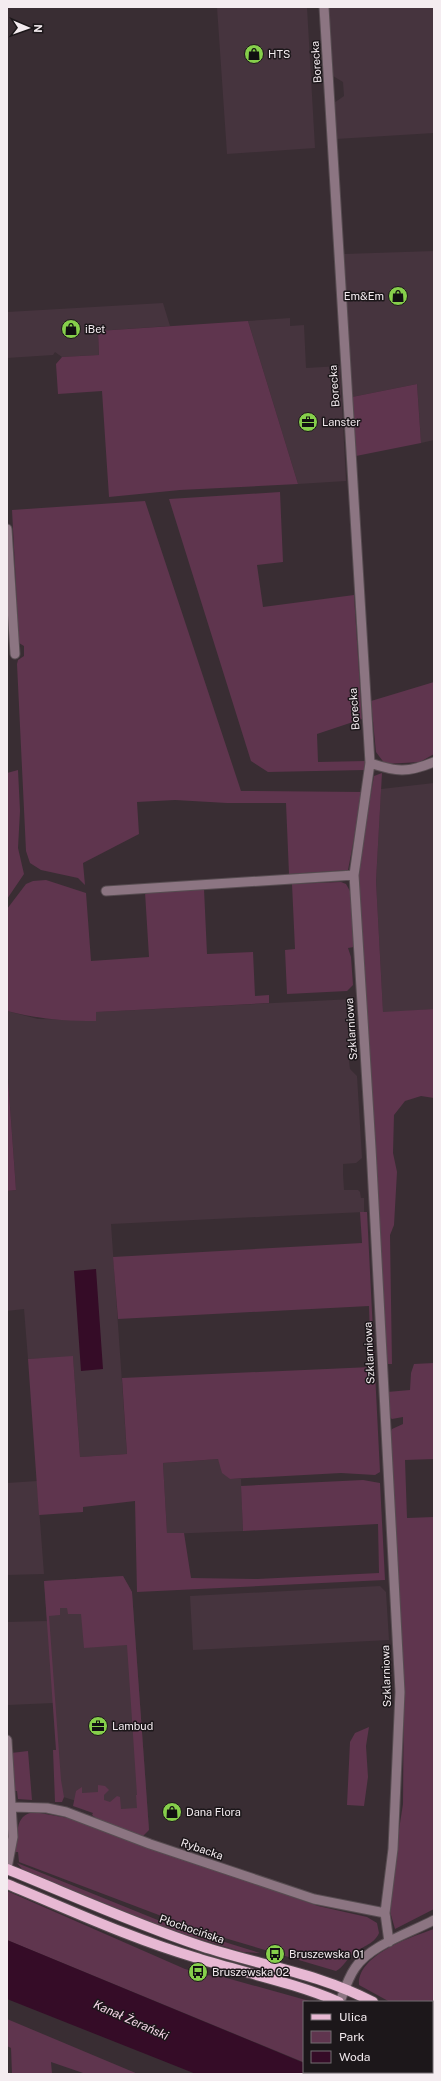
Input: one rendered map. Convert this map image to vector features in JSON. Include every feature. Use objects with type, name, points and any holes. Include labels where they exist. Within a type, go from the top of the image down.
[{"type":"main road","name":"Płochocińska","points":[[7,1868],[167,1934],[345,1988],[371,2001]]},
{"type":"main road","points":[[7,1884],[164,1947],[315,1992],[337,2001]]},
{"type":"street","name":"Borecka","points":[[324,7],[370,763]]},
{"type":"street","points":[[7,529],[15,654]]},
{"type":"street","points":[[370,763],[388,769],[407,771],[434,762]]},
{"type":"street","name":"Szklarniowa","points":[[370,763],[354,875],[400,1692],[394,1842],[385,1913],[389,1942]]},
{"type":"street","points":[[106,891],[354,875]]},
{"type":"street","points":[[7,1740],[13,1837],[7,1868]]},
{"type":"street","name":"Rybacka","points":[[12,1807],[47,1808],[66,1812],[150,1844],[314,1899],[385,1913]]},
{"type":"street","points":[[339,2001],[354,1969],[363,1958],[389,1942],[434,1920]]},
{"type":"shaded area","points":[[217,7],[307,7],[315,148],[227,154]]},
{"type":"shaded area","points":[[329,7],[434,7],[434,133],[336,139],[334,103],[344,96],[343,82],[333,76]]},
{"type":"shaded area","points":[[434,251],[434,440],[421,443],[417,384],[352,397],[344,254]]},
{"type":"shaded area","name":"iBet","points":[[163,303],[170,326],[98,331],[99,355],[62,357],[55,352],[53,355],[7,358],[7,312]]},
{"type":"shaded area","points":[[290,318],[290,326],[304,325],[306,368],[340,366],[346,481],[298,484],[248,321]]},
{"type":"shaded area","points":[[434,783],[434,1009],[383,1013],[376,881],[381,789]]},
{"type":"shaded area","points":[[353,999],[356,1053],[349,1061],[350,1069],[357,1076],[362,1158],[356,1163],[343,1164],[343,1174],[344,1190],[358,1190],[360,1192],[361,1198],[364,1198],[364,1212],[111,1224],[127,1454],[80,1457],[73,1357],[28,1359],[24,1309],[7,1311],[7,1191],[16,1190],[7,1065],[7,1011],[38,1019],[96,1020],[95,1012]]},
{"type":"shaded area","points":[[218,1459],[230,1479],[241,1479],[243,1531],[167,1534],[163,1463]]},
{"type":"shaded area","points":[[37,1481],[44,1574],[7,1575],[7,1483]]},
{"type":"shaded area","name":"Lambud","points":[[123,1576],[132,1592],[149,1830],[85,1810],[83,1803],[60,1796],[53,1703],[8,1705],[7,1622],[47,1621],[44,1581]]},
{"type":"shaded area","points":[[380,1586],[386,1592],[389,1640],[193,1650],[190,1596]]},
{"type":"green space","points":[[248,321],[298,484],[180,490],[109,497],[102,391],[58,394],[56,364],[62,357],[99,355],[98,331]]},
{"type":"green space","points":[[417,384],[421,443],[356,456],[352,397]]},
{"type":"green space","points":[[280,492],[283,562],[257,565],[263,607],[354,595],[362,719],[317,734],[318,762],[366,761],[365,770],[268,772],[251,761],[169,499]]},
{"type":"green space","points":[[145,501],[241,791],[363,792],[348,870],[289,874],[286,803],[227,803],[175,800],[137,802],[139,834],[83,863],[85,885],[78,878],[41,870],[30,863],[26,851],[17,664],[18,660],[24,656],[24,646],[19,643],[12,510]]},
{"type":"green space","points":[[434,682],[434,754],[420,762],[385,764],[376,752],[371,701]]},
{"type":"green space","points":[[18,770],[20,811],[18,848],[24,874],[7,899],[7,773]]},
{"type":"green space","points":[[382,773],[376,881],[383,1012],[434,1009],[434,1098],[421,1096],[405,1101],[394,1115],[393,1153],[397,1172],[394,1225],[390,1235],[392,1364],[386,1364],[378,1191],[358,882],[360,855],[374,776]]},
{"type":"green space","points":[[46,880],[86,893],[91,961],[149,957],[145,892],[204,889],[207,954],[253,952],[255,996],[269,995],[269,1003],[96,1012],[96,1021],[51,1019],[7,1011],[7,909],[26,884],[33,881]]},
{"type":"green space","points":[[341,882],[346,884],[351,893],[354,947],[348,948],[351,957],[353,985],[347,991],[287,994],[285,950],[295,949],[292,884]]},
{"type":"green space","points":[[7,1065],[16,1190],[7,1191]]},
{"type":"green space","points":[[360,1212],[367,1212],[380,1472],[375,1475],[341,1473],[230,1479],[222,1473],[218,1459],[163,1463],[167,1533],[184,1533],[191,1578],[257,1579],[379,1573],[378,1524],[243,1531],[241,1486],[363,1480],[380,1483],[385,1580],[137,1592],[135,1501],[83,1507],[83,1512],[39,1515],[28,1359],[73,1356],[80,1457],[127,1454],[122,1378],[371,1367],[369,1306],[118,1319],[113,1257],[362,1243]]},
{"type":"green space","points":[[434,1363],[434,1459],[405,1460],[407,1518],[434,1517],[434,1909],[395,1929],[389,1908],[391,1881],[403,1804],[404,1683],[390,1433],[392,1429],[403,1424],[403,1417],[392,1419],[389,1417],[387,1392],[410,1390],[411,1373],[414,1364]]},
{"type":"green space","points":[[123,1576],[132,1592],[149,1830],[142,1837],[104,1824],[92,1815],[93,1813],[73,1806],[76,1791],[82,1787],[82,1793],[98,1792],[98,1785],[105,1786],[109,1790],[104,1795],[104,1800],[110,1802],[117,1796],[120,1797],[121,1809],[137,1808],[137,1795],[127,1645],[84,1648],[81,1614],[68,1614],[67,1608],[60,1608],[60,1615],[49,1616],[61,1780],[64,1797],[62,1802],[55,1802],[53,1750],[56,1750],[44,1581]]},
{"type":"green space","points":[[369,1727],[366,1746],[368,1777],[364,1806],[347,1805],[350,1742],[355,1733]]},
{"type":"green space","points":[[28,1751],[32,1800],[18,1799],[17,1791],[14,1791],[11,1753]]},
{"type":"green space","points":[[34,1812],[68,1818],[318,1906],[367,1917],[377,1923],[379,1933],[374,1940],[351,1955],[343,1966],[336,1971],[201,1931],[19,1862],[18,1852],[15,1852],[18,1827],[23,1817]]},
{"type":"green space","points":[[17,1863],[170,1925],[260,1953],[243,1952],[173,1931],[23,1870]]},
{"type":"green space","points":[[7,1891],[185,1969],[206,1975],[223,1977],[309,2001],[303,2001],[303,2062],[7,1940]]},
{"type":"green space","points":[[434,1929],[434,2026],[433,2001],[388,2001],[359,1985],[361,1974],[376,1956],[412,1937]]},
{"type":"green space","points":[[7,2019],[138,2074],[86,2074],[51,2062],[52,2074],[12,2074],[11,2048],[7,2046]]},
{"type":"green space","points":[[434,2059],[434,2074],[332,2073],[433,2073]]},
{"type":"water","points":[[96,1269],[103,1369],[81,1371],[74,1271]]},
{"type":"water","name":"Kanał Żerański","points":[[7,1940],[303,2063],[303,2073],[333,2074],[196,2074],[7,1999]]},
{"type":"place","name":"HTS","points":[[254,54]]},
{"type":"place","name":"Em&Em","points":[[398,296]]},
{"type":"place","name":"iBet","points":[[71,329]]},
{"type":"place","name":"Lanster","points":[[308,422]]},
{"type":"place","name":"Lambud","points":[[98,1726]]},
{"type":"place","name":"Dana Flora","points":[[172,1812]]},
{"type":"place","name":"Bruszewska 01","points":[[275,1954]]},
{"type":"place","name":"Bruszewska 02","points":[[198,1972]]}]
